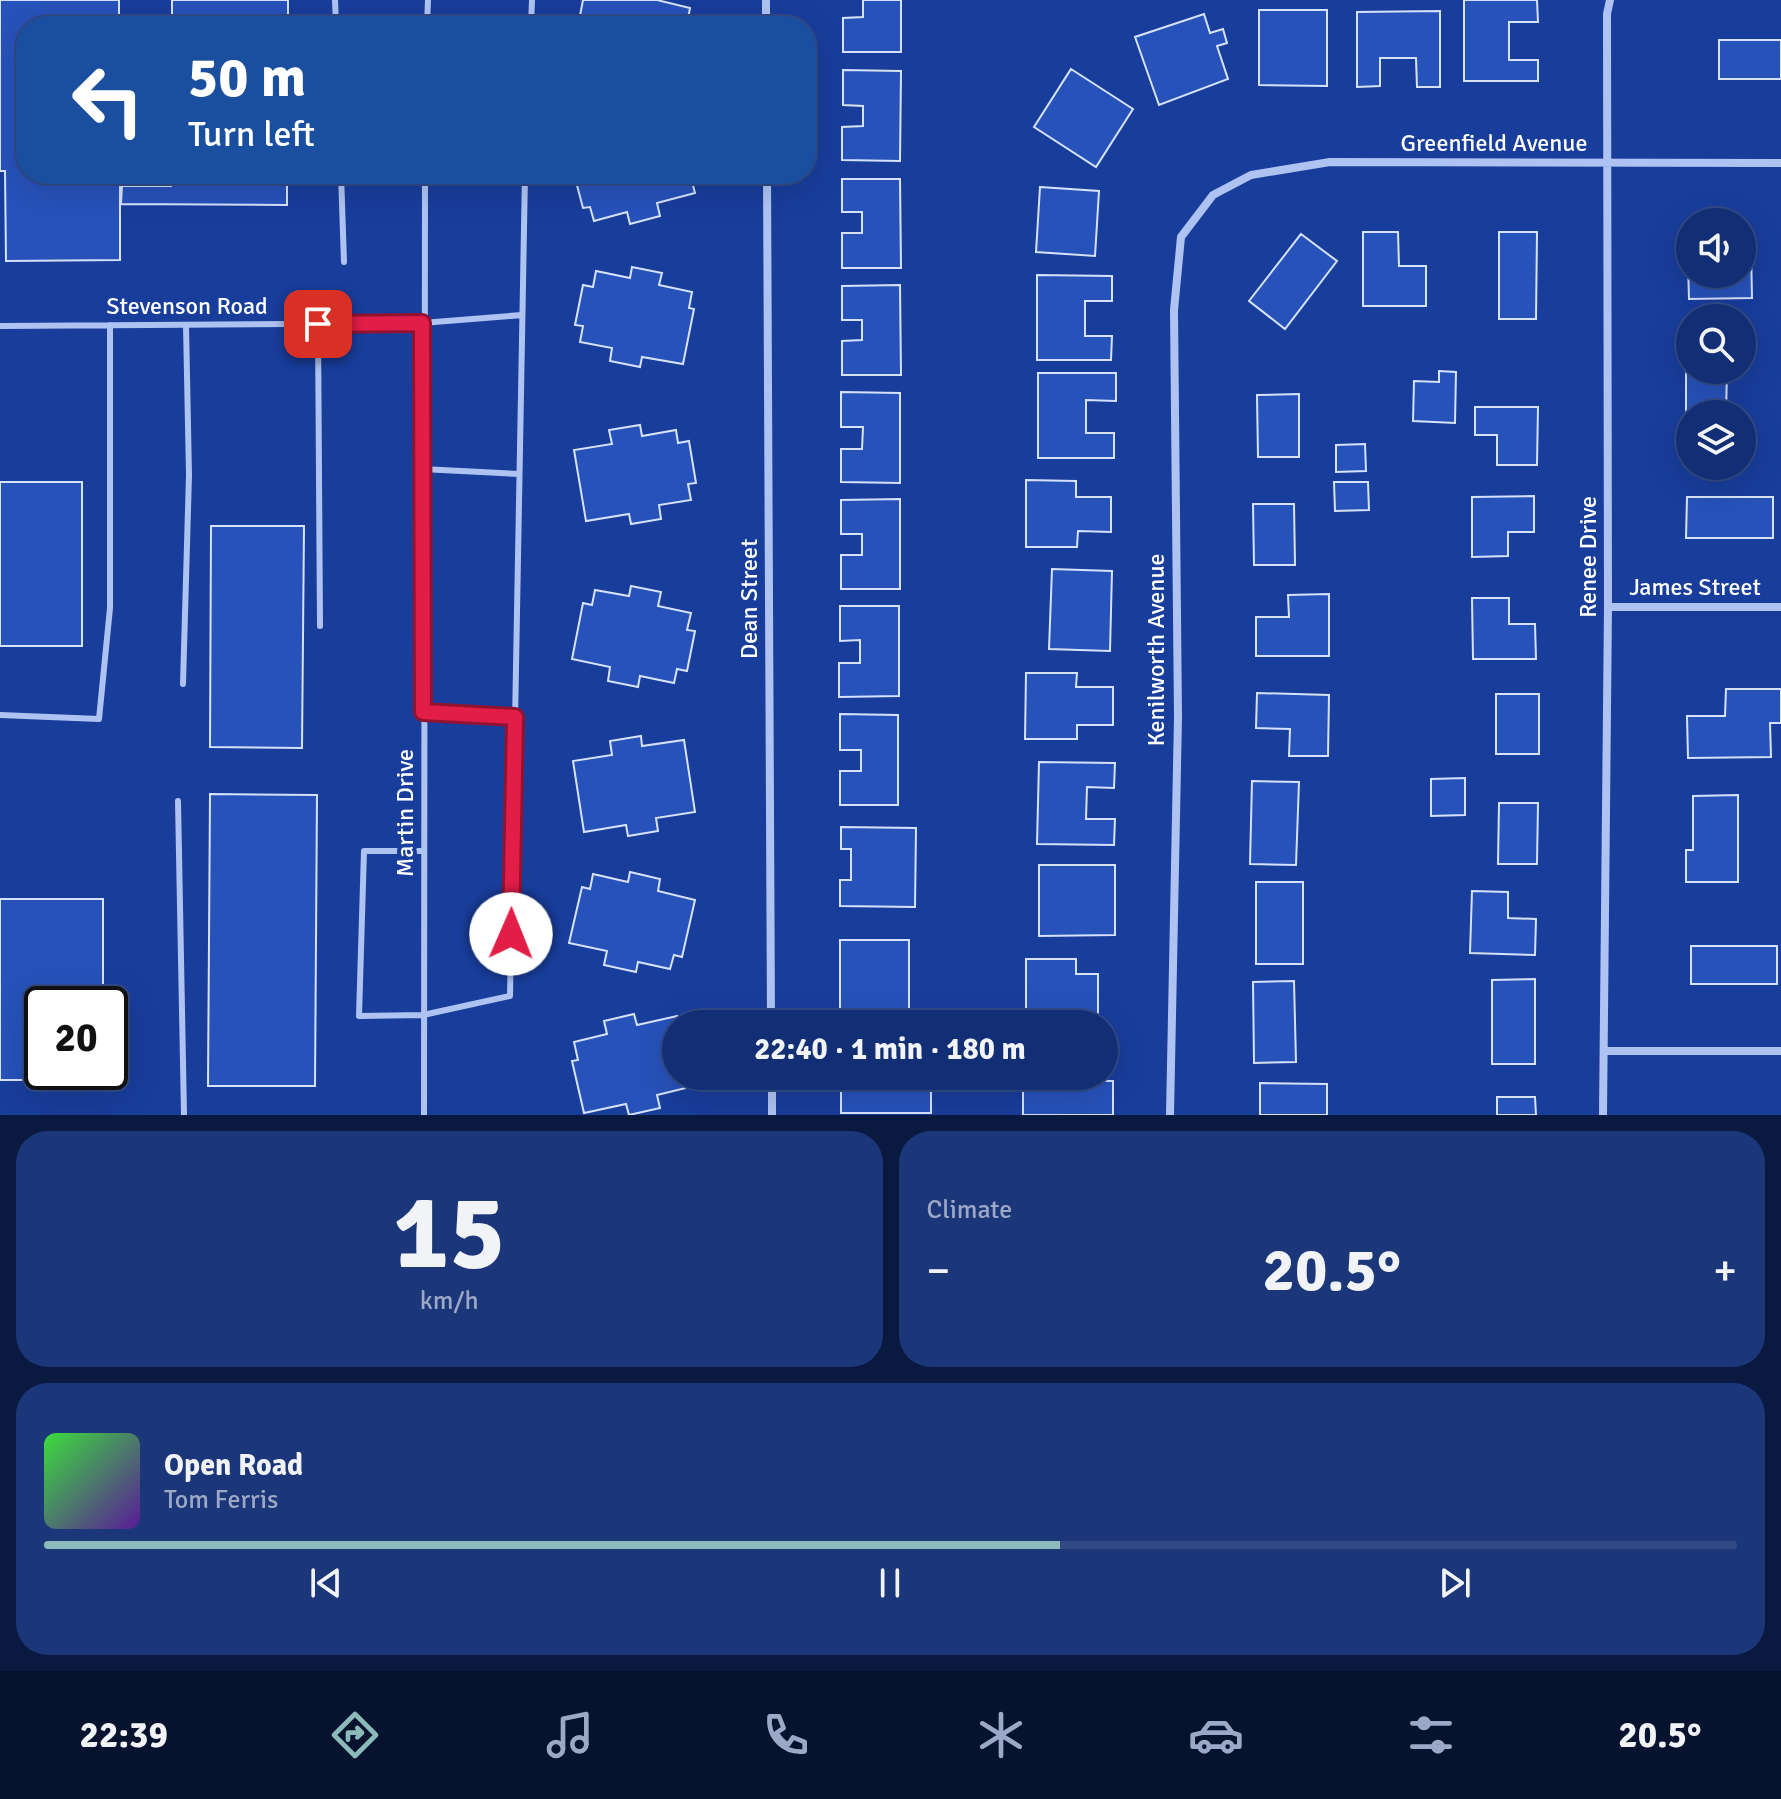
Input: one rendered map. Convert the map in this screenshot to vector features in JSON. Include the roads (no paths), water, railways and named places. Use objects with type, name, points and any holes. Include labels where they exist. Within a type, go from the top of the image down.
[{"type":"street","name":"Renee Drive","points":[[1603,1115],[1608,607],[1607,14],[1610,0]]},
{"type":"street","name":"Greenfield Avenue","points":[[1213,195],[1251,175],[1330,162],[1781,163]]},
{"type":"street","name":"Dean Street","points":[[767,184],[771,1010]]},
{"type":"street","name":"Kenilworth Avenue","points":[[1170,1115],[1178,717],[1174,310],[1181,237],[1213,195]]},
{"type":"street","name":"James Street","points":[[1608,607],[1781,607]]},
{"type":"street","points":[[1604,1051],[1781,1051]]},
{"type":"street","points":[[772,1090],[772,1115]]},
{"type":"lane","points":[[341,184],[344,262]]},
{"type":"lane","name":"Martin Drive","points":[[424,1115],[422,323],[425,184]]},
{"type":"lane","points":[[423,851],[364,851],[359,1016],[423,1015],[510,996],[525,184]]},
{"type":"lane","name":"Stevenson Road","points":[[0,326],[422,323],[522,315]]},
{"type":"lane","points":[[318,324],[320,626]]},
{"type":"lane","points":[[0,715],[99,719],[110,608],[110,325]]},
{"type":"lane","points":[[183,684],[189,475],[186,325]]},
{"type":"lane","points":[[422,469],[519,474]]},
{"type":"lane","points":[[423,712],[515,717]]},
{"type":"lane","points":[[178,801],[184,1115]]}]
